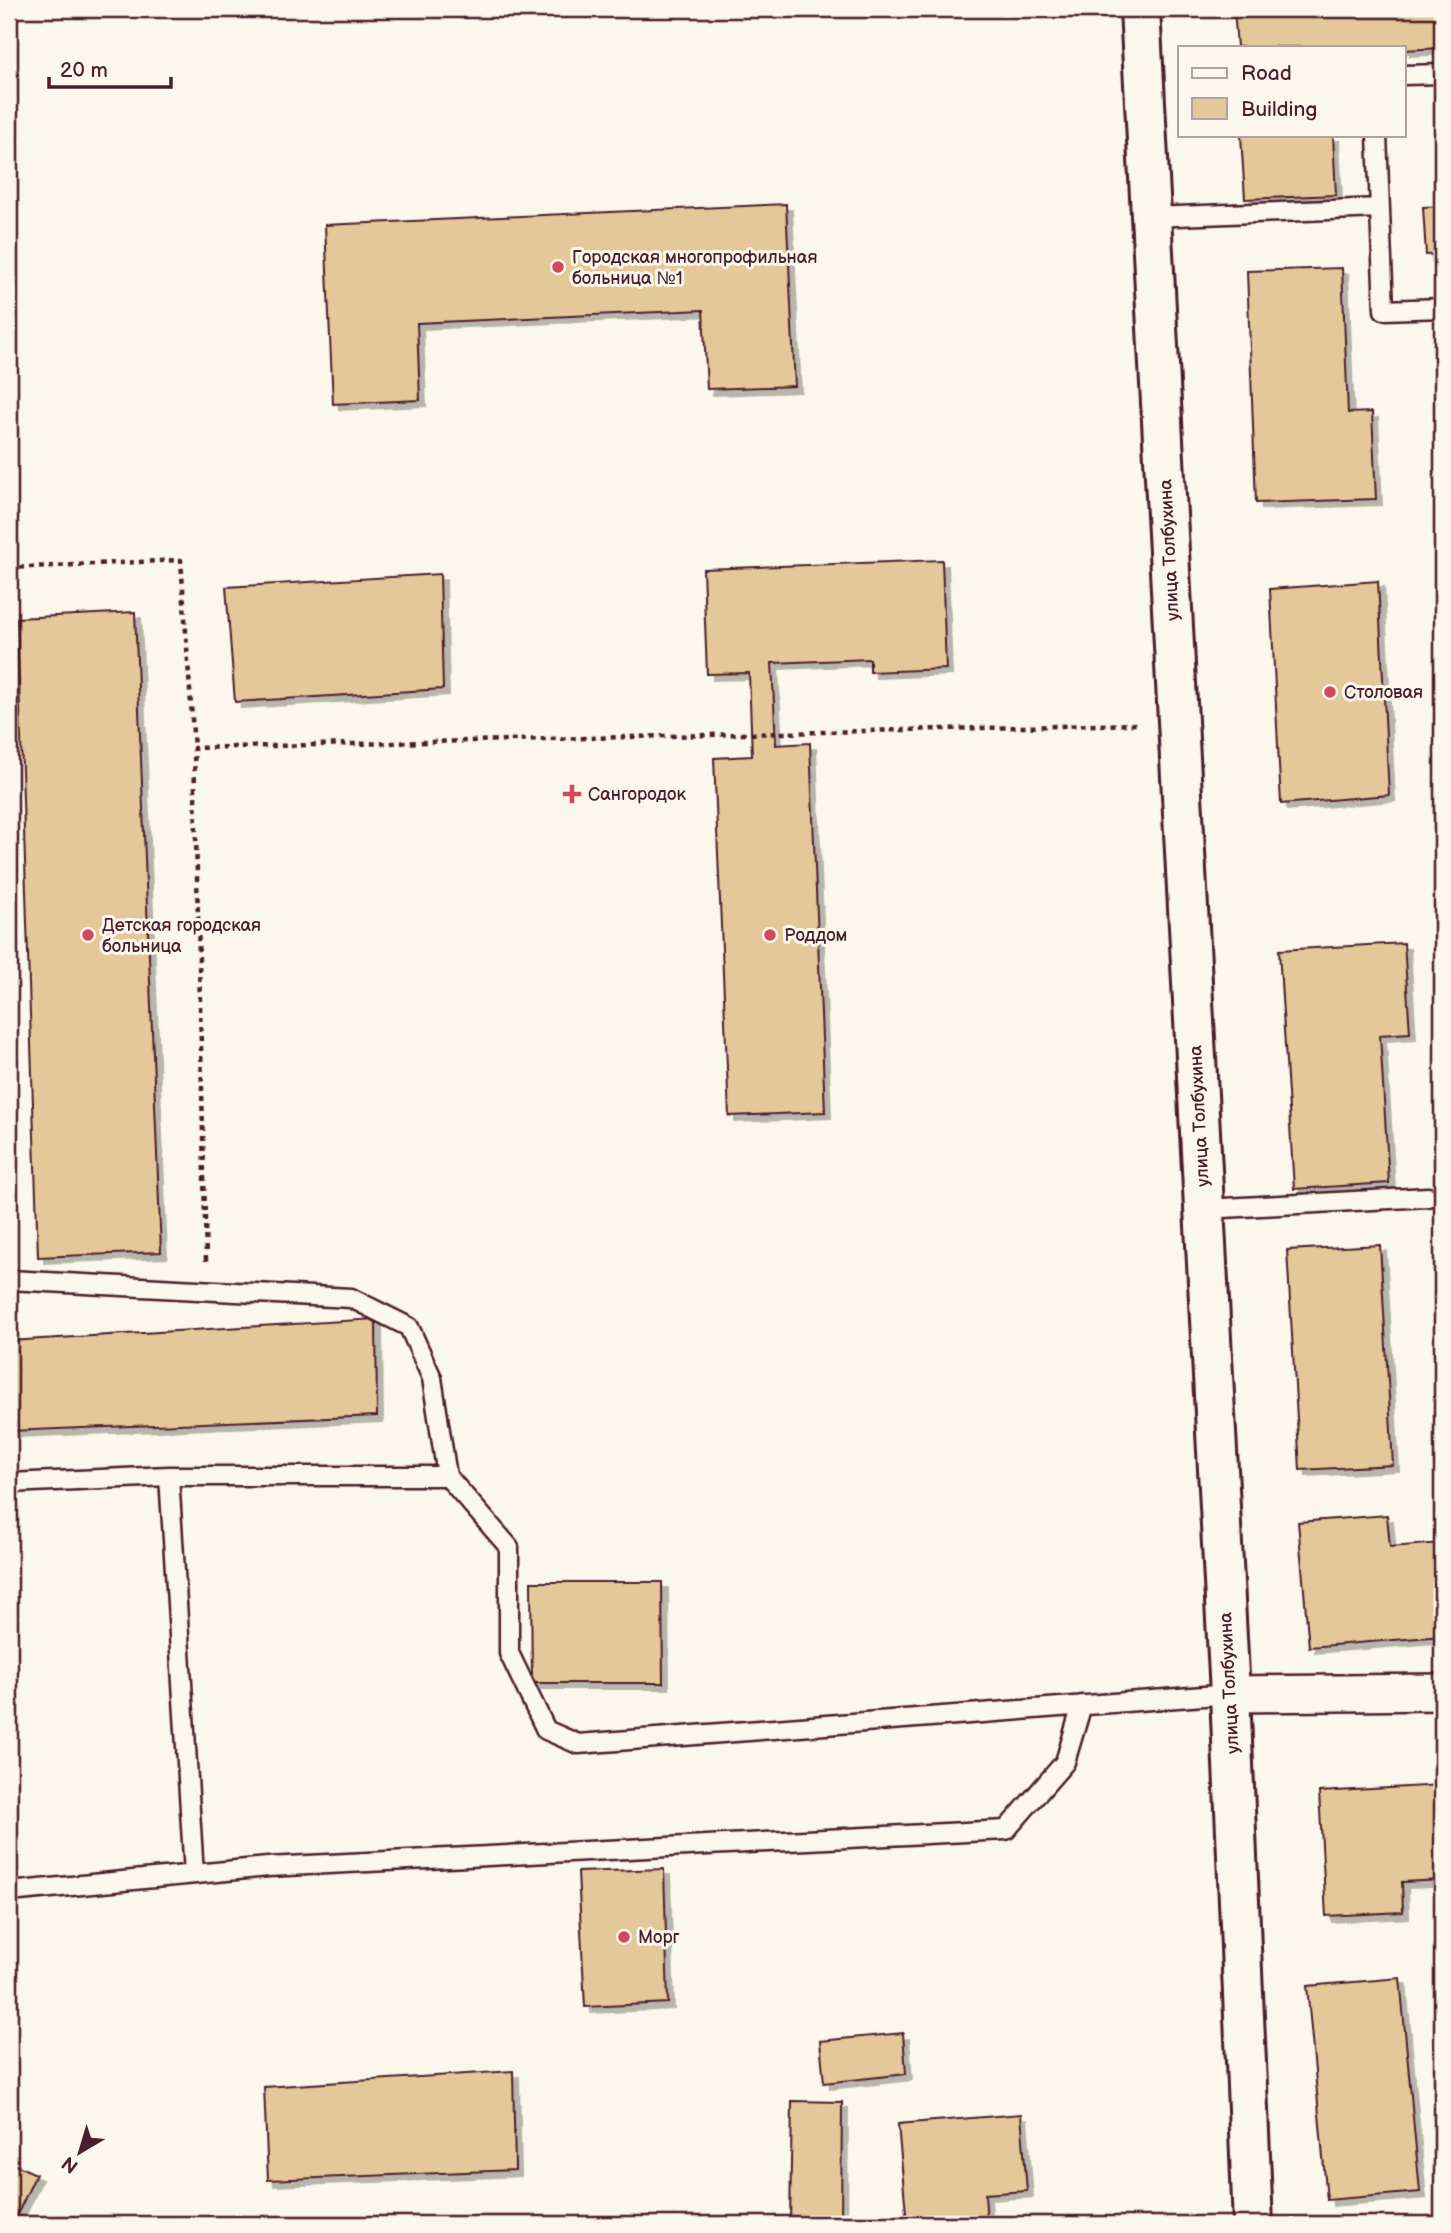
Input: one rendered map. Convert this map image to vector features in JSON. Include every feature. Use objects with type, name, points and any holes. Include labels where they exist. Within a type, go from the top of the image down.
[{"type":"street","name":"улица Толбухина","points":[[1140,9],[1230,1694],[1254,2224]]},
{"type":"street","points":[[1230,1694],[1442,1692]]},
{"type":"lane","points":[[1406,75],[1442,74]]},
{"type":"lane","points":[[1377,136],[1384,310],[1442,309]]},
{"type":"lane","points":[[1151,217],[1380,208]]},
{"type":"lane","points":[[1204,1209],[1428,1197]]},
{"type":"lane","points":[[9,1280],[351,1298],[409,1327],[432,1378],[447,1476],[509,1547],[509,1653],[546,1730],[578,1744],[1230,1694]]},
{"type":"lane","points":[[9,1483],[169,1476],[447,1476]]},
{"type":"lane","points":[[169,1476],[194,1874]]},
{"type":"lane","points":[[9,1892],[268,1867],[1006,1830],[1065,1762],[1082,1705]]},
{"type":"path","points":[[9,568],[181,560],[194,748],[207,1290]]},
{"type":"path","points":[[194,748],[1178,723]]},
{"type":"building","points":[[1234,9],[1442,9],[1442,48],[1406,50],[1406,46],[1237,46]]},
{"type":"building","points":[[1241,136],[1333,136],[1336,195],[1245,199]]},
{"type":"building","name":"Городская многопрофильная больница №1","points":[[786,204],[795,386],[707,389],[703,310],[417,323],[420,400],[333,404],[325,225]]},
{"type":"building","points":[[1442,206],[1442,254],[1426,255],[1423,207]]},
{"type":"building","points":[[1342,268],[1348,413],[1372,412],[1376,499],[1256,503],[1247,271]]},
{"type":"building","name":"Роддом","points":[[942,560],[946,669],[870,672],[870,659],[772,663],[776,745],[810,743],[825,1112],[729,1116],[714,758],[752,756],[749,673],[707,674],[703,569]]},
{"type":"building","points":[[440,574],[443,689],[235,702],[226,587]]},
{"type":"building","name":"Столовая","points":[[1378,581],[1389,795],[1281,804],[1270,589]]},
{"type":"building","name":"Детская городская больница","points":[[135,612],[161,1252],[38,1257],[17,618]]},
{"type":"building","points":[[1404,943],[1410,1033],[1380,1035],[1389,1183],[1294,1189],[1279,950]]},
{"type":"building","points":[[1380,1245],[1393,1465],[1300,1470],[1287,1250]]},
{"type":"building","points":[[376,1319],[377,1416],[9,1431],[9,1341]]},
{"type":"building","points":[[1387,1515],[1390,1547],[1442,1543],[1442,1636],[1309,1647],[1298,1522]]},
{"type":"building","points":[[531,1582],[662,1582],[663,1683],[532,1683]]},
{"type":"building","points":[[1442,1785],[1442,1880],[1402,1882],[1403,1912],[1326,1916],[1319,1792]]},
{"type":"building","name":"Морг","points":[[664,1869],[668,2003],[585,2007],[578,1872]]},
{"type":"building","points":[[1400,1978],[1420,2192],[1327,2200],[1307,1986]]},
{"type":"building","points":[[903,2033],[906,2074],[824,2083],[820,2041]]},
{"type":"building","points":[[513,2071],[515,2170],[268,2180],[264,2087]]},
{"type":"building","points":[[792,2101],[842,2102],[841,2224],[790,2224]]},
{"type":"building","points":[[1021,2114],[1027,2191],[985,2194],[987,2224],[907,2224],[898,2124]]},
{"type":"building","points":[[9,2162],[36,2174],[13,2224],[9,2224]]},
{"type":"place","name":"Городская многопрофильная больница №1","points":[[558,267]]},
{"type":"place","name":"Столовая","points":[[1330,692]]},
{"type":"place","name":"Сангородок","points":[[572,794]]},
{"type":"place","name":"Детская городская больница","points":[[88,935]]},
{"type":"place","name":"Роддом","points":[[770,935]]},
{"type":"place","name":"Морг","points":[[624,1937]]}]
